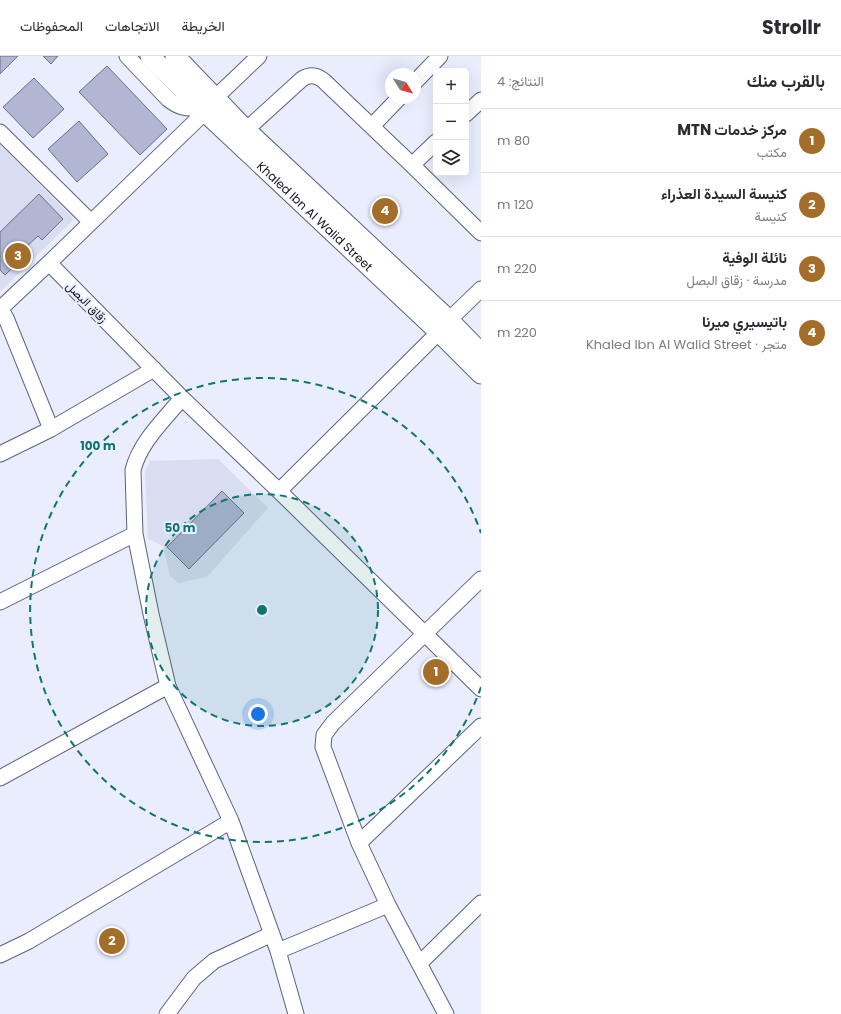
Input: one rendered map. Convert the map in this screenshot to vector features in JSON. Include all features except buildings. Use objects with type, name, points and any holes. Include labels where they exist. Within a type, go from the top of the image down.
[{"type":"main road","name":"Khaled Ibn Al Walid Street","points":[[150,56],[207,106],[444,326],[481,353]]},
{"type":"main road","name":"Khaled Ibn Al Walid Street","points":[[175,56],[207,106],[246,130],[444,326],[481,374]]},
{"type":"street","points":[[127,56],[175,105],[191,109],[207,106]]},
{"type":"street","points":[[51,429],[6,318],[0,308],[49,263],[259,56]]},
{"type":"street","points":[[421,76],[440,56]]},
{"type":"street","points":[[246,130],[302,79],[316,76],[324,81],[372,126],[481,233]]},
{"type":"street","points":[[469,111],[481,100]]},
{"type":"street","points":[[372,126],[393,104]]},
{"type":"street","points":[[0,132],[91,222]]},
{"type":"street","points":[[412,165],[433,145]]},
{"type":"street","name":"زقاق البصل","points":[[49,263],[182,398],[481,689]]},
{"type":"street","points":[[279,491],[481,289]]},
{"type":"street","points":[[0,454],[51,429],[154,369]]},
{"type":"street","points":[[182,398],[145,444],[135,460],[133,470],[135,534],[151,614],[168,686],[231,821],[278,951],[296,1014]]},
{"type":"street","points":[[0,602],[135,534]]},
{"type":"street","points":[[446,1014],[388,905],[359,843],[323,747],[324,735],[332,723],[481,579]]},
{"type":"street","points":[[0,778],[168,686]]},
{"type":"street","points":[[359,843],[481,726]]},
{"type":"street","points":[[0,955],[28,941],[231,821]]},
{"type":"street","points":[[420,963],[481,903]]},
{"type":"street","points":[[278,951],[388,905]]},
{"type":"street","points":[[167,1014],[194,978],[214,961],[272,934]]},
{"type":"shaded area","points":[[0,145],[74,219],[0,292]]},
{"type":"shaded area","points":[[218,459],[268,508],[207,577],[178,583],[170,576],[163,546],[148,539],[145,471],[150,461]]},
{"type":"place","name":"باتيسيري ميرنا","points":[[385,211]]},
{"type":"place","name":"نائلة الوفية","points":[[18,256]]},
{"type":"place","name":"مركز خدمات MTN","points":[[436,672]]},
{"type":"place","name":"كنيسة السيدة العذراء","points":[[112,941]]}]
